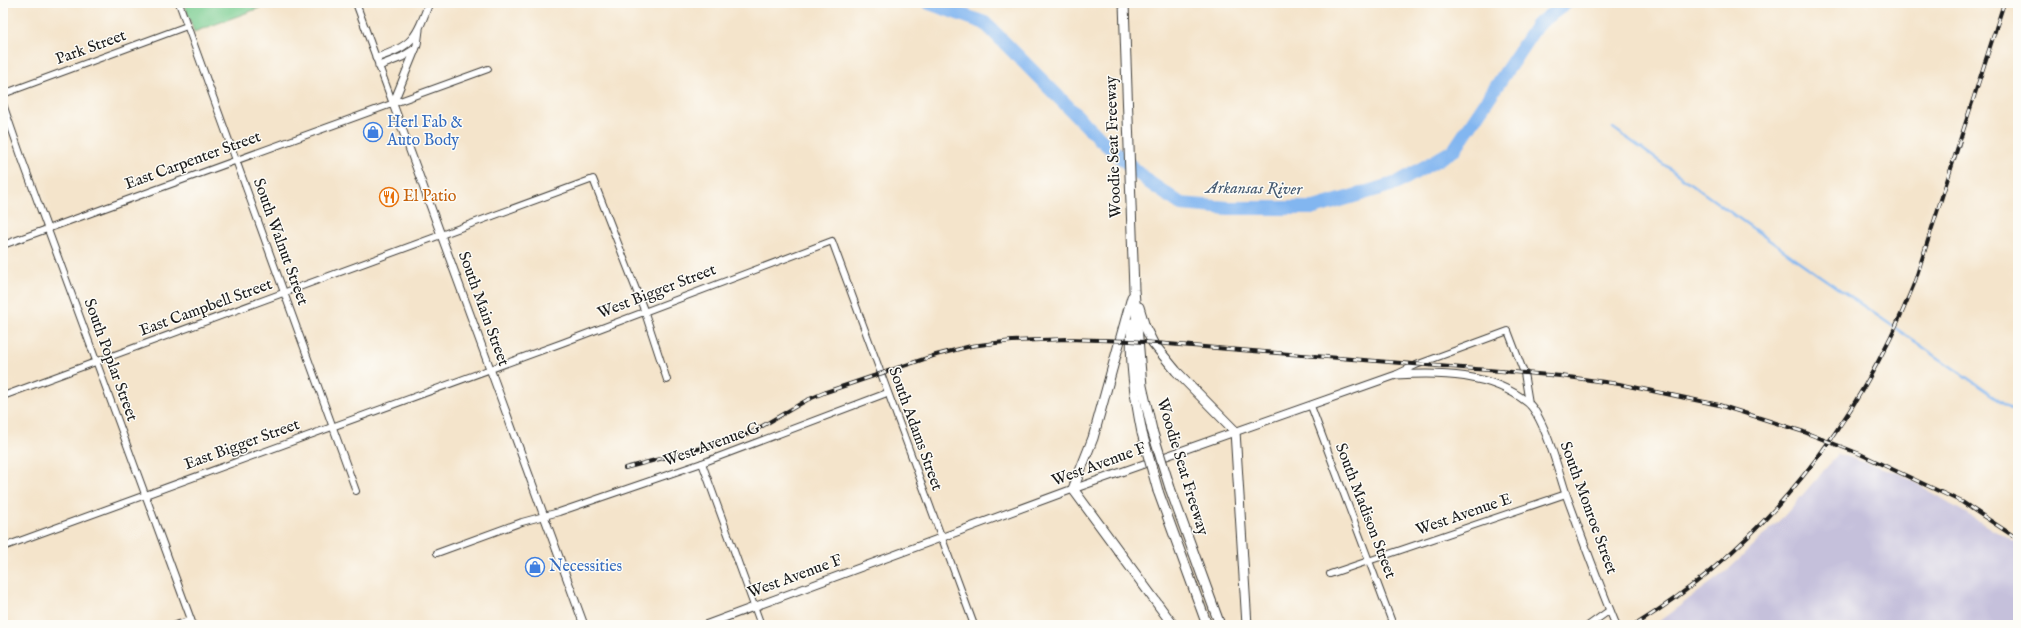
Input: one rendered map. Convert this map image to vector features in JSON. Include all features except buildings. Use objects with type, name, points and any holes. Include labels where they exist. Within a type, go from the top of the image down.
[{"type":"main road","name":"Woodie Seat Freeway","points":[[1124,3],[1134,275],[1131,341],[1133,383],[1142,433],[1158,491],[1208,625]]},
{"type":"main road","name":"Woodie Seat Freeway","points":[[1134,290],[1142,386],[1152,430],[1170,488],[1220,625]]},
{"type":"main road","points":[[1134,290],[1145,327],[1153,343],[1176,371],[1235,430],[1247,625]]},
{"type":"main road","points":[[1134,290],[1093,438],[1073,489],[1173,625]]},
{"type":"street","name":"South Walnut Street","points":[[179,3],[334,426],[356,491]]},
{"type":"street","name":"South Main Street","points":[[356,3],[584,625]]},
{"type":"street","points":[[393,104],[415,49],[419,30],[429,5]]},
{"type":"street","name":"Park Street","points":[[3,94],[187,26]]},
{"type":"street","points":[[378,62],[403,48],[410,42],[419,30]]},
{"type":"street","points":[[378,62],[402,57],[415,49]]},
{"type":"street","name":"East Carpenter Street","points":[[3,245],[488,69]]},
{"type":"street","name":"South Poplar Street","points":[[3,104],[192,622]]},
{"type":"street","name":"East Campbell Street","points":[[3,396],[593,179],[644,310]]},
{"type":"street","name":"West Bigger Street","points":[[490,369],[832,240]]},
{"type":"street","name":"South Adams Street","points":[[832,240],[941,539],[974,625]]},
{"type":"street","points":[[644,310],[667,380]]},
{"type":"street","points":[[1396,375],[1416,365],[1508,331],[1524,373],[1529,403]]},
{"type":"street","name":"East Bigger Street","points":[[3,547],[490,369]]},
{"type":"street","name":"West Avenue F","points":[[705,625],[1235,430],[1311,406],[1396,375],[1434,373],[1472,378],[1502,387],[1529,403]]},
{"type":"street","name":"West Avenue G","points":[[437,553],[522,522],[702,463],[888,393]]},
{"type":"street","name":"South Monroe Street","points":[[1529,403],[1543,426],[1566,494],[1616,625]]},
{"type":"street","name":"South Madison Street","points":[[1311,406],[1370,560],[1393,625]]},
{"type":"street","points":[[702,463],[761,625]]},
{"type":"street","name":"West Avenue E","points":[[1330,574],[1566,494]]},
{"type":"street","points":[[1589,625],[1610,610]]},
{"type":"street","points":[[176,625],[192,622]]},
{"type":"shaded area","points":[[1838,454],[1901,474],[2018,545],[2018,625],[1654,625],[1728,570],[1785,515]]},
{"type":"green space","points":[[184,3],[273,3],[194,32]]},
{"type":"waterway","name":"Arkansas River","points":[[929,3],[985,23],[1100,139],[1150,183],[1181,204],[1228,208],[1314,208],[1397,183],[1454,150],[1537,25],[1566,3]]},
{"type":"waterway","points":[[1613,128],[1797,260],[2018,413]]},
{"type":"railway","points":[[1635,625],[1682,593],[1726,558],[1766,519],[1802,477],[1835,432],[1865,385],[1891,336],[1914,284],[2004,3]]},
{"type":"railway","points":[[625,468],[736,439],[752,432],[807,400],[826,392],[936,355],[971,346],[1012,341],[1068,339],[1131,341],[1561,376],[1619,384],[1719,405],[1804,432],[1860,454],[1962,502],[2018,539]]},
{"type":"place","name":"Herl Fab & Auto Body","points":[[373,132]]},
{"type":"place","name":"El Patio","points":[[389,197]]},
{"type":"place","name":"Necessities","points":[[535,567]]}]
